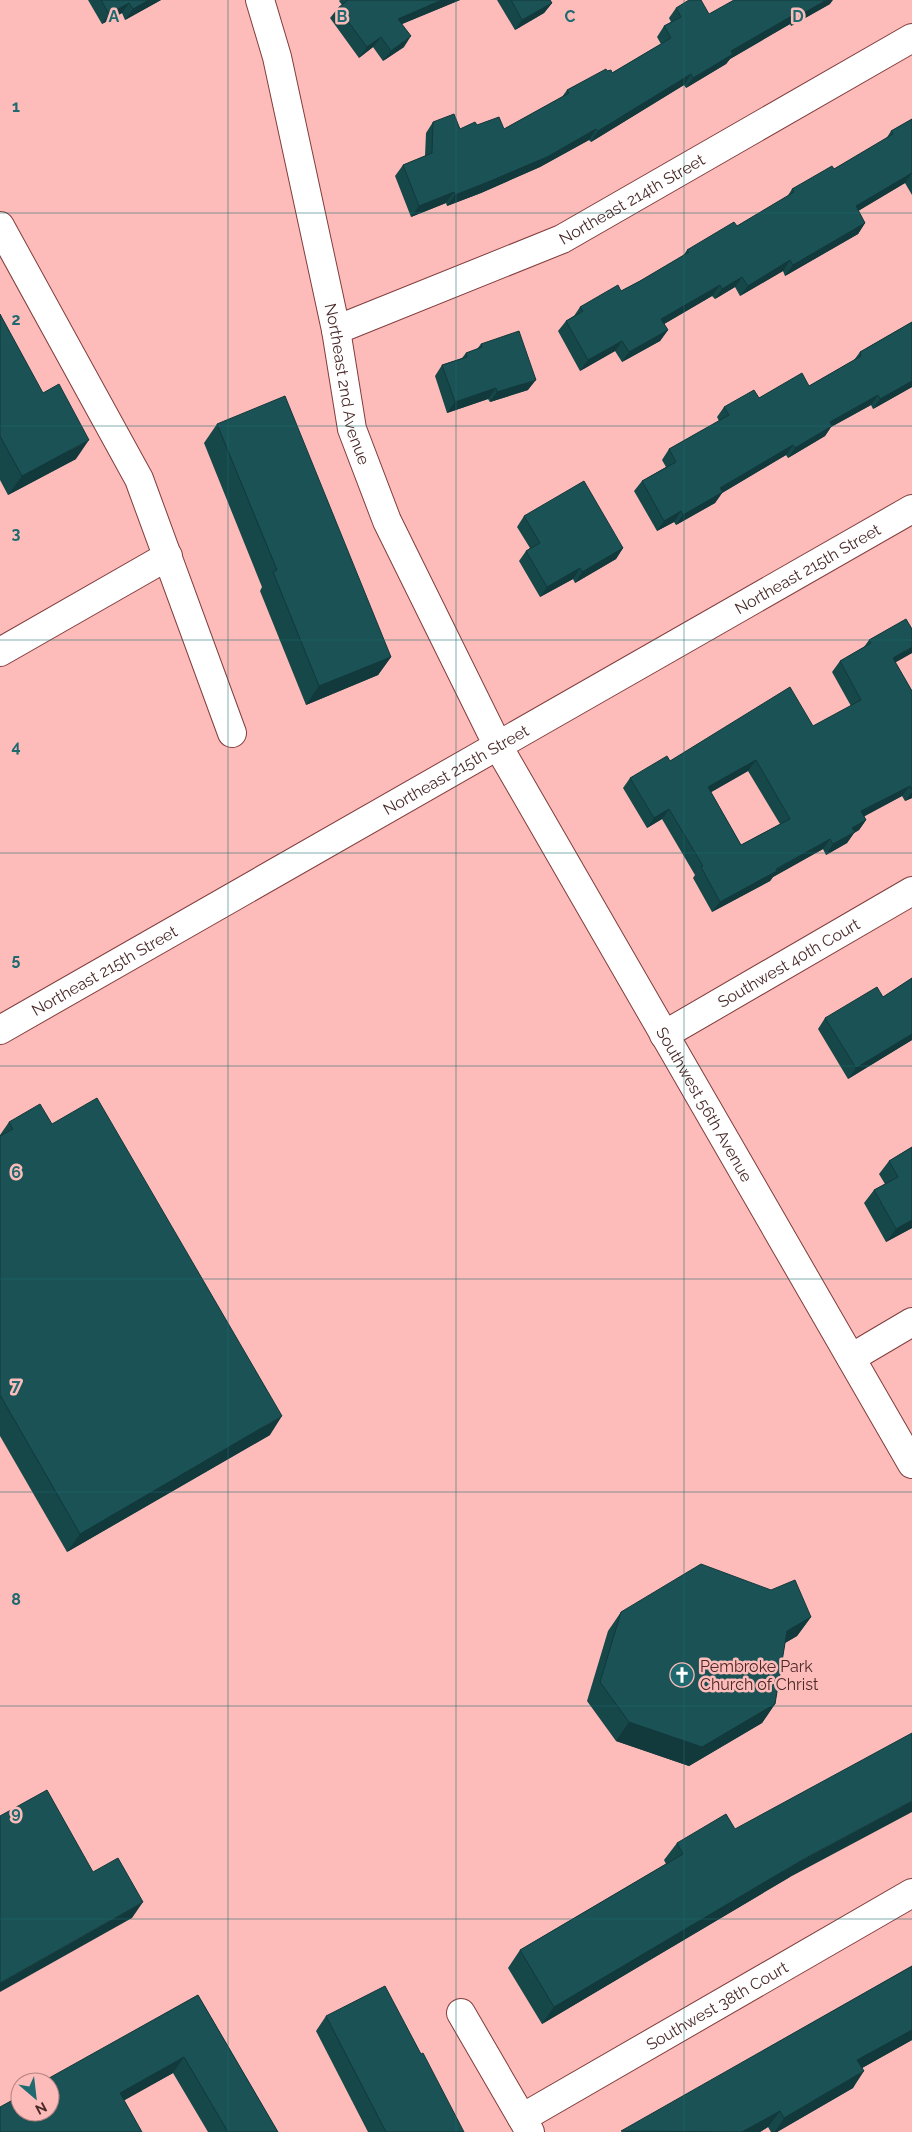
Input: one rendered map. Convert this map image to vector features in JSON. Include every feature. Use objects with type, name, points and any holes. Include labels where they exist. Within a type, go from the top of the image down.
[{"type":"street","name":"Northeast 2nd Avenue","points":[[260,0],[277,57],[336,330],[352,429],[387,521],[498,746]]},
{"type":"street","name":"Northeast 214th Street","points":[[336,330],[562,239],[912,38]]},
{"type":"street","points":[[0,226],[139,480],[232,733]]},
{"type":"street","name":"Northeast 215th Street","points":[[0,1030],[912,509]]},
{"type":"street","points":[[0,652],[168,556]]},
{"type":"street","name":"Southwest 56th Avenue","points":[[498,746],[912,1464]]},
{"type":"street","name":"Southwest 40th Court","points":[[664,1035],[912,891]]},
{"type":"street","points":[[850,1358],[912,1322]]},
{"type":"street","name":"Southwest 38th Court","points":[[526,2125],[912,1893]]},
{"type":"street","points":[[461,2013],[526,2125]]},
{"type":"building","points":[[101,0],[149,0],[133,9],[129,3],[109,14]]},
{"type":"building","points":[[348,0],[442,0],[398,19],[411,36],[391,51],[381,37],[367,47],[338,8]]},
{"type":"building","points":[[511,0],[550,0],[552,3],[522,20]]},
{"type":"building","points":[[689,0],[701,0],[709,14],[734,0],[826,0],[799,16],[797,13],[731,51],[733,54],[693,78],[691,74],[598,131],[596,129],[547,157],[455,195],[454,192],[419,206],[403,165],[432,153],[433,122],[454,114],[460,129],[475,122],[477,125],[499,117],[504,129],[569,93],[567,90],[606,69],[607,71],[611,70],[612,73],[671,38],[664,26],[681,17],[676,8]]},
{"type":"building","points":[[912,119],[912,173],[856,206],[865,223],[793,265],[790,260],[748,286],[742,277],[722,289],[720,285],[661,319],[668,330],[629,352],[622,341],[588,360],[566,321],[583,311],[580,307],[618,285],[621,291],[640,281],[734,222],[737,226],[794,192],[792,189],[832,166],[834,169],[893,134],[891,131]]},
{"type":"building","points":[[0,314],[43,393],[59,384],[89,440],[22,476],[0,436]]},
{"type":"building","points":[[912,322],[912,381],[880,399],[878,395],[830,422],[832,426],[795,448],[793,445],[720,488],[723,492],[683,515],[681,511],[664,521],[642,481],[676,462],[669,449],[729,415],[724,407],[754,390],[759,398],[802,373],[809,386],[861,356],[860,352]]},
{"type":"building","points":[[519,331],[536,380],[497,392],[496,388],[455,402],[442,365],[467,357],[466,353],[482,347],[481,344]]},
{"type":"building","points":[[285,396],[391,657],[319,686],[273,572],[277,570],[217,424]]},
{"type":"building","points":[[584,481],[623,548],[582,572],[580,568],[547,587],[526,551],[540,543],[524,516]]},
{"type":"building","points":[[906,619],[912,629],[912,647],[893,658],[912,691],[912,790],[910,786],[861,811],[866,820],[852,828],[855,832],[833,844],[830,839],[720,902],[701,867],[703,866],[669,809],[654,818],[630,778],[667,756],[670,761],[790,687],[813,726],[861,700],[840,661],[871,643],[869,640]],"holes":[[[756,760],[790,819],[741,845],[708,787]]]},
{"type":"building","points":[[912,978],[912,1034],[856,1068],[825,1018],[877,987],[883,997]]},
{"type":"building","points":[[97,1098],[282,1416],[80,1534],[0,1395],[0,1136],[13,1129],[9,1122],[40,1104],[52,1124]]},
{"type":"building","points":[[912,1147],[912,1220],[896,1229],[874,1190],[898,1177],[889,1161]]},
{"type":"building","name":"Pembroke Park Church of Christ","points":[[701,1564],[771,1590],[795,1580],[811,1617],[787,1631],[775,1704],[702,1747],[629,1722],[600,1682],[621,1612]]},
{"type":"building","points":[[912,1733],[912,1801],[802,1860],[554,2007],[520,1950],[683,1854],[677,1843],[726,1814],[735,1829]]},
{"type":"building","points":[[47,1790],[93,1872],[118,1858],[143,1902],[0,1983],[0,1816]]},
{"type":"building","points":[[912,1966],[912,2030],[857,2060],[864,2071],[784,2118],[780,2111],[742,2132],[621,2131]]},
{"type":"building","points":[[385,1986],[421,2054],[423,2053],[464,2132],[386,2132],[326,2016]]},
{"type":"building","points":[[198,1995],[278,2132],[228,2132],[184,2057],[120,2093],[142,2132],[0,2132],[0,2107],[10,2102],[10,2122],[60,2122],[60,2072]]},
{"type":"place","name":"Pembroke Park Church of Christ","points":[[682,1675]]}]
